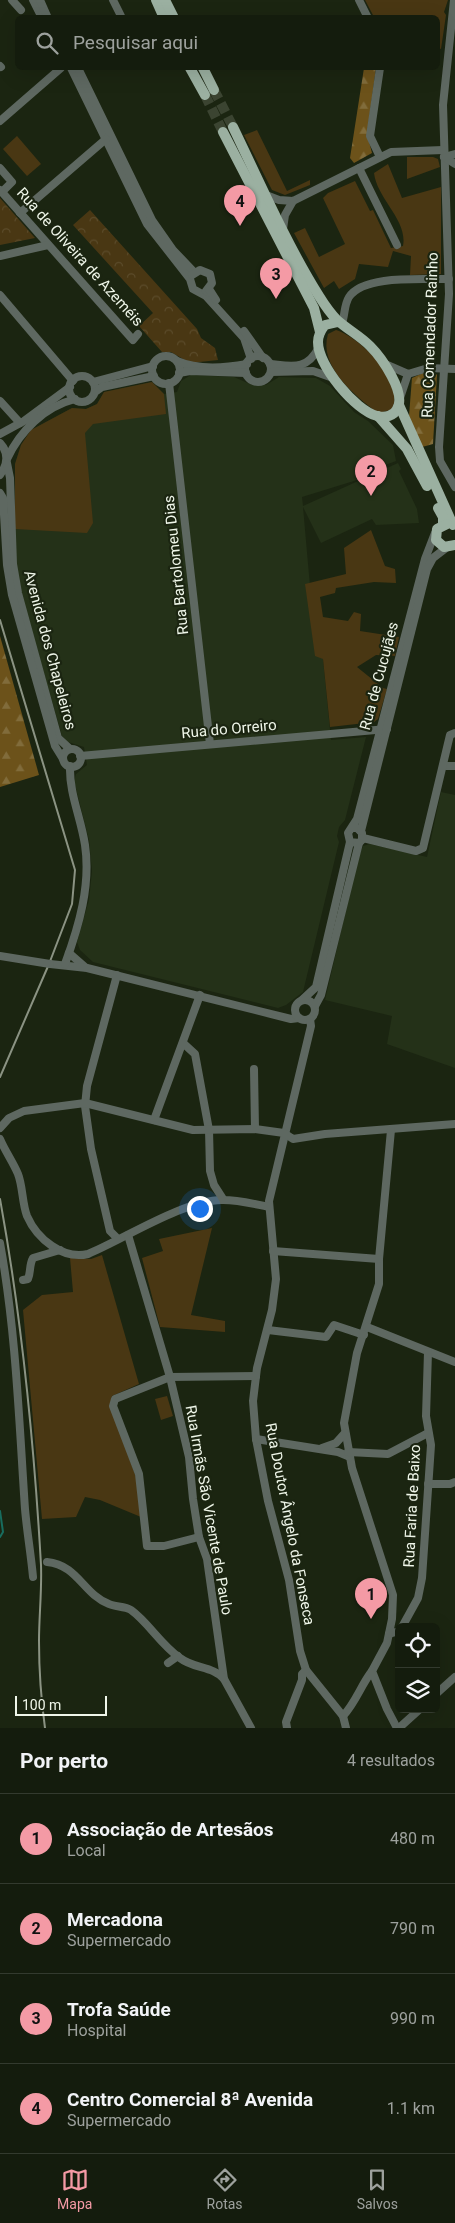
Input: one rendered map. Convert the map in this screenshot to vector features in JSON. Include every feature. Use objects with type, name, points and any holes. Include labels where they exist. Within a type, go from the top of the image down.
[{"type":"main road","points":[[156,0],[163,15]]},
{"type":"main road","points":[[165,0],[172,15]]},
{"type":"main road","points":[[192,70],[210,93],[204,70]]},
{"type":"main road","points":[[233,127],[283,229],[318,294],[340,322],[370,346],[385,364],[396,386],[399,404],[447,527]]},
{"type":"main road","points":[[223,132],[314,308],[320,332],[319,347],[333,378],[350,396],[378,416],[399,439],[410,454],[447,527]]},
{"type":"main road","points":[[320,332],[330,322],[340,322]]},
{"type":"main road","points":[[378,416],[386,417],[394,414],[399,404]]},
{"type":"main road","points":[[447,527],[437,542],[451,548]]},
{"type":"street","points":[[12,0],[20,10]]},
{"type":"street","points":[[33,0],[40,15]]},
{"type":"street","points":[[40,0],[47,15]]},
{"type":"street","points":[[113,0],[120,15]]},
{"type":"street","points":[[359,0],[366,15]]},
{"type":"street","name":"Rua Comendador Rainho","points":[[454,0],[442,106],[449,280],[440,461],[455,487]]},
{"type":"street","points":[[0,121],[59,70]]},
{"type":"street","points":[[72,70],[147,224],[192,276]]},
{"type":"street","points":[[79,70],[152,220],[192,276],[193,289],[205,291],[211,295],[254,342],[270,368]]},
{"type":"street","points":[[380,70],[370,136],[380,157]]},
{"type":"street","points":[[20,213],[106,139]]},
{"type":"street","points":[[266,195],[279,200],[293,201],[391,152],[455,154]]},
{"type":"street","points":[[444,153],[455,164]]},
{"type":"street","name":"Rua de Oliveira de Azeméis","points":[[0,168],[12,182],[1,191],[132,340],[138,334]]},
{"type":"street","points":[[360,168],[397,245]]},
{"type":"street","points":[[283,229],[285,215],[293,201]]},
{"type":"street","points":[[0,256],[48,245]]},
{"type":"street","points":[[192,276],[204,270],[210,274],[212,284],[205,291]]},
{"type":"street","points":[[340,322],[348,299],[353,292],[366,285],[382,281],[449,280]]},
{"type":"street","points":[[205,291],[244,338],[249,362],[246,373]]},
{"type":"street","points":[[0,295],[71,384],[75,399]]},
{"type":"street","points":[[270,368],[301,365],[314,357],[319,347]]},
{"type":"street","points":[[0,434],[20,423],[83,376],[93,382],[152,366],[156,360],[163,356],[170,356],[189,366],[234,366],[263,358]]},
{"type":"street","points":[[152,366],[154,376],[159,381],[169,383],[176,380],[179,373],[177,361]]},
{"type":"street","points":[[385,364],[408,374],[428,368],[444,367],[455,369]]},
{"type":"street","points":[[179,373],[190,371],[246,373],[257,382],[265,380],[270,368]]},
{"type":"street","points":[[270,368],[313,371],[333,378]]},
{"type":"street","points":[[399,404],[408,374]]},
{"type":"street","points":[[0,475],[14,443],[27,426],[59,406],[75,399],[85,401],[91,398],[94,392],[102,387],[154,376]]},
{"type":"street","points":[[93,382],[94,392]]},
{"type":"street","name":"Rua Bartolomeu Dias","points":[[169,383],[210,744]]},
{"type":"street","points":[[0,401],[20,423]]},
{"type":"street","name":"Avenida dos Chapeleiros","points":[[0,443],[7,461],[10,478],[13,564],[18,593],[58,738],[70,749],[76,750],[80,756]]},
{"type":"street","name":"Avenida dos Chapeleiros","points":[[0,493],[3,498],[7,565],[12,595],[56,746],[63,759],[70,766]]},
{"type":"street","name":"Rua de Cucujães","points":[[315,1006],[321,995],[361,837],[383,730],[425,559],[447,527]]},
{"type":"street","name":"Rua de Cucujães","points":[[302,1000],[316,987],[350,842],[348,833],[352,828],[383,730],[427,569],[433,558],[451,548]]},
{"type":"street","name":"Rua do Orreiro","points":[[80,756],[383,730]]},
{"type":"street","points":[[352,828],[361,837],[416,850],[423,848],[450,735],[455,733]]},
{"type":"street","name":"Avenida dos Chapeleiros","points":[[63,759],[64,753],[70,749]]},
{"type":"street","points":[[65,964],[81,911],[86,871],[85,844],[69,782],[70,766],[78,764],[80,756]]},
{"type":"street","points":[[443,766],[455,766]]},
{"type":"street","points":[[350,842],[361,837]]},
{"type":"street","points":[[69,953],[87,968]]},
{"type":"street","points":[[0,956],[87,968],[278,1014],[291,1019],[310,1019],[315,1014],[315,1006],[309,1000],[302,1000],[287,1012],[278,1014]]},
{"type":"street","points":[[117,975],[87,1086],[85,1117],[110,1231],[118,1239]]},
{"type":"street","points":[[154,1120],[200,995]]},
{"type":"street","points":[[295,1006],[295,1013],[299,1018]]},
{"type":"street","name":"Rua Doutor Ângelo da Fonseca","points":[[310,1019],[311,1026],[284,1133],[269,1207],[276,1279],[268,1330],[256,1376],[253,1401],[256,1439],[268,1502],[289,1580],[300,1651],[306,1670],[344,1716]]},
{"type":"street","points":[[183,1043],[195,1054],[209,1130],[210,1171],[214,1185],[223,1200]]},
{"type":"street","points":[[254,1069],[255,1129]]},
{"type":"street","points":[[0,1128],[9,1118],[24,1112],[85,1103],[193,1130],[255,1129],[284,1133],[293,1139],[325,1134],[455,1124]]},
{"type":"street","points":[[346,1728],[344,1716],[354,1705],[364,1681],[372,1671],[387,1643],[392,1595],[349,1454],[344,1423],[357,1353],[366,1331],[379,1284],[379,1259],[391,1130]]},
{"type":"street","points":[[0,1139],[18,1174],[27,1216],[36,1232],[60,1250],[79,1256],[106,1247],[118,1239],[204,1202],[223,1200],[269,1207]]},
{"type":"street","name":"Rua Irmãs São Vicente de Paulo","points":[[128,1235],[170,1377],[189,1457],[199,1537],[206,1559],[224,1679],[251,1728]]},
{"type":"street","points":[[0,1243],[8,1288],[19,1386],[25,1503],[33,1578]]},
{"type":"street","points":[[23,1280],[28,1279],[30,1273],[29,1264],[33,1258],[60,1250]]},
{"type":"street","points":[[272,1251],[379,1259]]},
{"type":"street","points":[[268,1330],[326,1337],[334,1325],[366,1331],[455,1362]]},
{"type":"street","name":"Rua Faria de Baixo","points":[[404,1623],[418,1598],[422,1578],[431,1445],[426,1416],[428,1352]]},
{"type":"street","points":[[199,1537],[164,1546],[148,1546],[139,1474],[112,1406],[115,1399],[170,1377],[256,1376]]},
{"type":"street","points":[[318,1449],[336,1443],[345,1433]]},
{"type":"street","points":[[256,1439],[349,1454],[388,1454],[428,1433]]},
{"type":"street","points":[[428,1484],[450,1484],[455,1482]]},
{"type":"street","points":[[47,1562],[59,1563],[69,1569],[96,1596],[108,1604],[130,1609],[161,1643],[178,1656],[196,1666],[217,1671],[224,1679]]},
{"type":"street","points":[[389,1634],[395,1632]]},
{"type":"street","points":[[168,1663],[178,1656]]},
{"type":"street","points":[[287,1728],[286,1722],[302,1680],[302,1674],[306,1670]]},
{"type":"street","points":[[372,1671],[387,1709],[398,1728],[415,1713]]},
{"type":"street","points":[[440,1690],[455,1677]]},
{"type":"shaded area","points":[[191,375],[234,377],[252,385],[266,385],[279,377],[316,378],[330,386],[354,412],[368,421],[393,445],[396,461],[369,471],[357,480],[302,497],[303,506],[398,463],[401,469],[399,471],[417,509],[419,523],[376,525],[372,519],[321,543],[303,507],[310,586],[323,659],[331,740],[366,737],[345,820],[339,827],[337,836],[339,842],[303,992],[286,1005],[278,1008],[93,962],[80,950],[77,942],[89,900],[92,871],[89,840],[74,781],[76,774],[87,765],[84,747],[68,742],[62,736],[20,590],[15,559],[15,464],[21,445],[31,430],[72,408],[86,409],[97,404],[104,392],[152,382],[164,394],[177,392],[181,381]]},
{"type":"shaded area","points":[[441,792],[455,795],[455,1068],[387,1044],[392,1016],[325,1000],[358,858],[363,846],[370,844],[427,857]]},
{"type":"green space","points":[[365,0],[448,0],[444,12],[446,15],[441,49],[440,15],[373,15]]},
{"type":"green space","points":[[364,70],[376,70],[367,134],[372,153],[354,163],[350,158]]},
{"type":"green space","points":[[257,130],[287,191],[310,180],[310,185],[285,195],[272,190],[244,135]]},
{"type":"green space","points":[[17,136],[41,164],[27,176],[3,149]]},
{"type":"green space","points":[[407,157],[433,157],[438,159],[440,167],[407,179]]},
{"type":"green space","points":[[388,164],[402,198],[441,187],[441,274],[410,275],[411,256],[393,251],[388,267],[359,264],[355,279],[339,289],[334,281],[324,288],[294,233],[305,228],[319,257],[345,244],[323,198],[328,193],[355,181],[370,211],[373,210],[391,248],[403,246],[401,227],[380,192],[374,173]]},
{"type":"green space","points":[[0,198],[35,238],[0,245]]},
{"type":"green space","points":[[90,210],[197,329],[201,338],[215,348],[218,360],[190,363],[171,352],[162,352],[139,326],[153,313],[73,225]]},
{"type":"green space","points":[[336,330],[357,342],[379,363],[393,388],[395,399],[391,410],[378,413],[349,389],[333,369],[326,346],[328,334]]},
{"type":"green space","points":[[434,372],[437,375],[433,444],[422,447],[409,416],[412,378],[423,373]]},
{"type":"green space","points":[[152,382],[164,394],[166,414],[93,424],[85,433],[93,523],[87,533],[15,529],[15,464],[21,445],[31,430],[72,408],[86,409],[97,404],[104,392]]},
{"type":"green space","points":[[371,530],[385,566],[395,569],[396,583],[374,582],[336,588],[335,593],[320,597],[323,617],[348,621],[354,612],[361,614],[360,631],[399,637],[395,656],[376,655],[357,667],[383,688],[387,689],[378,719],[374,722],[330,727],[323,659],[315,656],[305,584],[346,574],[344,548]]},
{"type":"green space","points":[[0,636],[39,775],[0,787]]},
{"type":"green space","points":[[212,1228],[191,1315],[225,1321],[225,1332],[160,1327],[142,1258],[163,1251],[159,1239]]},
{"type":"green space","points":[[102,1255],[139,1384],[112,1396],[110,1405],[137,1480],[141,1517],[100,1500],[85,1497],[76,1517],[42,1519],[23,1310],[42,1295],[73,1292],[70,1258],[91,1259]]},
{"type":"green space","points":[[167,1396],[173,1416],[161,1420],[155,1399]]},
{"type":"waterway","points":[[0,1511],[3,1532],[0,1537]]},
{"type":"tunnel","points":[[214,90],[233,127]]},
{"type":"tunnel","points":[[205,95],[223,132]]},
{"type":"railway","points":[[0,620],[75,870],[72,904],[49,964],[0,1077]]},
{"type":"railway","points":[[0,1199],[21,1336],[35,1473],[41,1565],[39,1663],[45,1728]]},
{"type":"place","name":"Centro Comercial 8ª Avenida","points":[[240,226]]},
{"type":"place","name":"Trofa Saúde","points":[[276,299]]},
{"type":"place","name":"Mercadona","points":[[371,496]]},
{"type":"place","name":"Associação de Artesãos","points":[[371,1619]]}]
